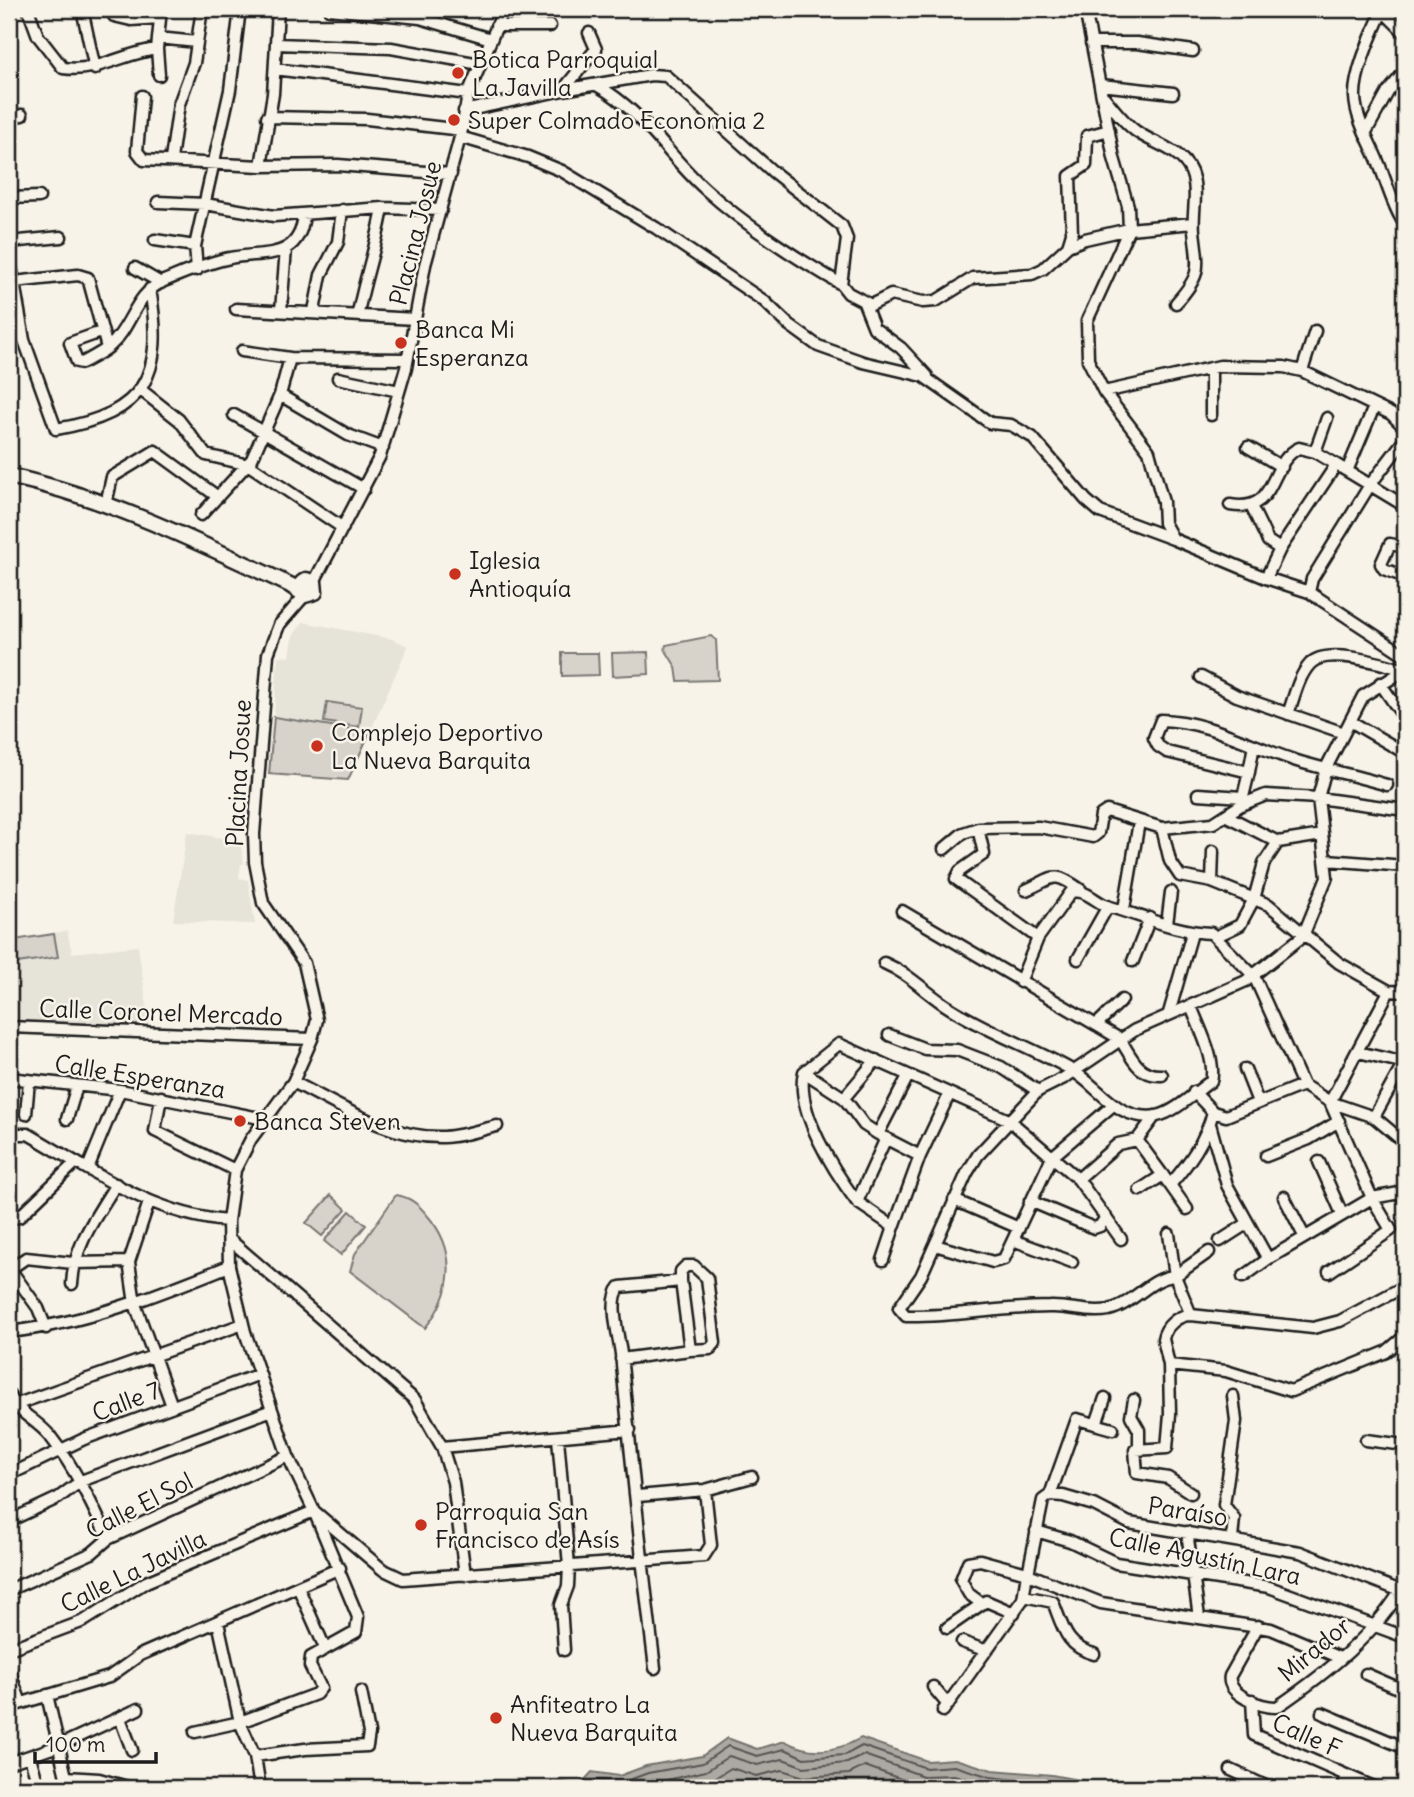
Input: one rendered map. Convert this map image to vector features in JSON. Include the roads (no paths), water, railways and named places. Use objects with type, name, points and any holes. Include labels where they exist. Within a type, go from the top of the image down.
[{"type":"street","points":[[28,9],[37,36],[63,68],[95,69],[158,43],[197,42]]},
{"type":"street","points":[[82,9],[95,69]]},
{"type":"street","points":[[111,9],[114,16],[121,18],[160,13],[159,75]]},
{"type":"street","points":[[171,159],[179,104],[194,63],[202,9]]},
{"type":"street","points":[[197,270],[195,246],[215,163],[239,34],[240,9]]},
{"type":"street","points":[[261,166],[275,69],[278,9]]},
{"type":"street","points":[[329,9],[420,18],[491,39]]},
{"type":"street","name":"Placina Josue","points":[[325,1648],[352,1636],[358,1626],[358,1617],[340,1568],[330,1554],[314,1511],[288,1456],[243,1324],[229,1266],[228,1221],[234,1170],[265,1119],[293,1082],[312,1040],[317,1020],[304,963],[263,903],[255,862],[254,834],[268,654],[279,625],[343,528],[383,448],[408,359],[425,265],[451,174],[468,94],[504,9]]},
{"type":"street","points":[[1085,9],[1109,130],[1128,206],[1129,229],[1087,321],[1088,360],[1104,392],[1149,451],[1163,502],[1164,523],[1173,539]]},
{"type":"street","points":[[1402,220],[1389,198],[1366,132],[1358,117],[1354,96],[1367,48],[1382,9],[1405,33]]},
{"type":"street","points":[[496,26],[550,26]]},
{"type":"street","points":[[563,90],[596,49],[589,33]]},
{"type":"street","points":[[1091,43],[1137,43],[1193,51]]},
{"type":"street","points":[[276,44],[391,48],[480,64]]},
{"type":"street","points":[[275,69],[468,94]]},
{"type":"street","points":[[1366,132],[1388,92],[1405,71]]},
{"type":"street","points":[[464,111],[563,90],[651,75],[666,76],[772,171],[842,226],[847,239],[841,284]]},
{"type":"street","points":[[1101,85],[1173,93]]},
{"type":"street","points":[[598,86],[638,114],[705,189],[797,258],[841,284],[848,293],[864,303],[876,304],[895,295],[923,302],[936,301],[973,278],[1032,274],[1043,270],[1068,246],[1085,239],[1129,229],[1193,223]]},
{"type":"street","points":[[142,96],[137,151],[144,160],[171,159],[261,166],[338,165],[451,174]]},
{"type":"street","points":[[1104,97],[1138,133],[1178,153],[1193,175],[1197,200],[1193,223],[1200,263],[1198,275],[1176,303]]},
{"type":"street","points":[[9,117],[22,115]]},
{"type":"street","points":[[267,117],[367,119],[461,133],[528,157],[562,172],[656,228],[753,293],[818,345],[863,362],[930,379]]},
{"type":"street","points":[[1068,246],[1072,233],[1068,183],[1070,176],[1086,165],[1087,136],[1109,130]]},
{"type":"street","points":[[9,198],[39,197]]},
{"type":"street","points":[[158,202],[205,204],[275,216],[383,208],[441,210]]},
{"type":"street","points":[[358,313],[367,267],[376,248],[383,208]]},
{"type":"street","points":[[314,312],[321,275],[338,242],[342,210]]},
{"type":"street","points":[[281,310],[286,249],[303,227],[304,215]]},
{"type":"street","points":[[9,242],[61,237]]},
{"type":"street","points":[[155,240],[195,246]]},
{"type":"street","points":[[101,331],[70,342],[69,347],[79,363],[107,348],[121,331],[136,304],[161,282],[229,258],[268,255],[286,249]]},
{"type":"street","points":[[9,254],[20,321],[54,428],[104,416],[122,407],[141,390],[156,349],[156,326],[150,289]]},
{"type":"street","points":[[135,268],[161,282]]},
{"type":"street","points":[[12,282],[78,275],[88,278],[107,348]]},
{"type":"street","points":[[864,303],[874,328],[901,348],[930,379],[990,423],[1011,425],[1032,437],[1086,500],[1100,512],[1266,578],[1309,592],[1405,655]]},
{"type":"street","points":[[236,309],[358,313],[415,319]]},
{"type":"street","points":[[9,323],[20,321]]},
{"type":"street","points":[[1302,371],[1315,331]]},
{"type":"street","points":[[242,351],[290,358],[408,359]]},
{"type":"street","points":[[201,515],[249,465],[280,395],[290,358]]},
{"type":"street","points":[[1104,392],[1211,368],[1262,366],[1302,371],[1391,414],[1405,429]]},
{"type":"street","points":[[1211,368],[1211,415]]},
{"type":"street","points":[[338,378],[399,391]]},
{"type":"street","points":[[141,390],[179,420],[206,455],[249,465],[343,528]]},
{"type":"street","points":[[280,395],[348,435],[383,448]]},
{"type":"street","points":[[1348,471],[1374,407]]},
{"type":"street","points":[[234,415],[364,489]]},
{"type":"street","points":[[1315,452],[1327,418]]},
{"type":"street","points":[[1309,592],[1312,579],[1370,485],[1405,439]]},
{"type":"street","points":[[1248,447],[1282,467]]},
{"type":"street","points":[[1230,505],[1251,506],[1262,500],[1282,467],[1299,448],[1315,452],[1405,506]]},
{"type":"street","points":[[108,495],[112,477],[155,451],[218,497]]},
{"type":"street","points":[[1266,578],[1280,549],[1336,465]]},
{"type":"street","points":[[10,473],[108,495],[189,528],[306,587]]},
{"type":"street","points":[[79,489],[306,587]]},
{"type":"street","points":[[1251,506],[1268,541],[1280,549]]},
{"type":"street","points":[[1405,547],[1390,544],[1381,564],[1384,569],[1405,577]]},
{"type":"street","points":[[1288,714],[1303,675],[1311,663],[1320,657],[1362,660],[1405,670]]},
{"type":"street","points":[[1209,1252],[1175,1276],[1157,1282],[1125,1304],[1110,1310],[1047,1307],[954,1316],[906,1315],[900,1312],[901,1303],[921,1276],[954,1200],[978,1155],[1038,1091],[1120,1039],[1168,1013],[1191,1006],[1254,976],[1303,936],[1320,901],[1327,877],[1318,797],[1326,768],[1363,696],[1380,683],[1405,670]]},
{"type":"street","points":[[1201,677],[1237,696],[1344,733]]},
{"type":"street","points":[[1380,683],[1405,719]]},
{"type":"street","points":[[1249,772],[1167,752],[1158,747],[1154,738],[1156,727],[1161,720],[1198,725],[1326,768],[1387,785]]},
{"type":"street","points":[[1350,721],[1405,753]]},
{"type":"street","points":[[944,849],[962,833],[978,828],[1039,827],[1093,837],[1098,833],[1101,815],[1107,811],[1162,828],[1213,822],[1227,816],[1242,801],[1254,745]]},
{"type":"street","points":[[1198,794],[1242,801],[1266,795],[1318,797],[1405,810]]},
{"type":"street","points":[[1227,816],[1278,842],[1322,835]]},
{"type":"street","points":[[1124,908],[1139,822]]},
{"type":"street","points":[[978,828],[984,854],[960,871],[956,879],[1038,938]]},
{"type":"street","points":[[1162,828],[1170,862],[1184,878],[1212,882],[1273,907],[1303,936],[1339,963],[1389,991],[1405,992]]},
{"type":"street","points":[[1026,890],[1054,876],[1063,877],[1108,906],[1124,908],[1192,933],[1217,936],[1239,926],[1254,898],[1264,863],[1278,842]]},
{"type":"street","points":[[1212,882],[1213,851]]},
{"type":"street","points":[[1327,860],[1405,866]]},
{"type":"street","points":[[1020,982],[1038,938],[1070,892],[1081,890]]},
{"type":"street","points":[[1167,924],[1171,892]]},
{"type":"street","points":[[1078,959],[1108,906]]},
{"type":"street","points":[[902,911],[1120,1039],[1140,1070],[1148,1076],[1162,1075]]},
{"type":"street","points":[[1133,961],[1150,918]]},
{"type":"street","points":[[1168,1013],[1192,933]]},
{"type":"street","points":[[1217,936],[1254,976],[1303,1085],[1331,1102],[1374,1117],[1387,1125],[1405,1143]]},
{"type":"street","points":[[884,963],[911,977],[962,1015],[1073,1071],[1112,1106],[1155,1116],[1168,1112],[1213,1077],[1191,1006]]},
{"type":"street","points":[[1331,1102],[1389,991]]},
{"type":"street","points":[[1096,1025],[1122,1000]]},
{"type":"street","name":"Calle Coronel Mercado","points":[[9,1027],[312,1040]]},
{"type":"street","points":[[889,1035],[925,1049],[957,1049],[1001,1067],[1038,1091]]},
{"type":"street","points":[[894,1227],[857,1202],[839,1177],[816,1133],[803,1096],[804,1072],[839,1044],[1009,1120],[1078,1180],[1121,1239]]},
{"type":"street","points":[[1358,1052],[1405,1063],[1374,1117]]},
{"type":"street","points":[[844,1098],[876,1060]]},
{"type":"street","points":[[1245,1069],[1258,1102]]},
{"type":"street","points":[[804,1072],[844,1098],[864,1125],[920,1156]]},
{"type":"street","points":[[857,1202],[908,1076]]},
{"type":"street","name":"Calle Esperanza","points":[[9,1078],[120,1090],[265,1119]]},
{"type":"street","points":[[26,1114],[29,1080]]},
{"type":"street","points":[[293,1082],[359,1118],[392,1128],[448,1137],[497,1126]]},
{"type":"street","points":[[1195,1092],[1213,1112],[1226,1116],[1303,1085]]},
{"type":"street","points":[[67,1119],[77,1086]]},
{"type":"street","points":[[88,1168],[120,1090]]},
{"type":"street","points":[[883,1260],[920,1156],[949,1095]]},
{"type":"street","points":[[160,1097],[155,1131],[234,1170]]},
{"type":"street","points":[[1329,1272],[1391,1230],[1371,1198],[1331,1102]]},
{"type":"street","points":[[935,1245],[998,1262],[1004,1259],[1052,1157],[1112,1106]]},
{"type":"street","points":[[1170,1185],[1191,1159],[1210,1124],[1213,1112]]},
{"type":"street","points":[[1078,1180],[1118,1144],[1137,1140],[1155,1116]]},
{"type":"street","points":[[1266,1156],[1309,1139],[1339,1121]]},
{"type":"street","points":[[1210,1124],[1227,1185],[1268,1259]]},
{"type":"street","points":[[9,1134],[28,1135],[149,1202],[206,1219],[228,1221]]},
{"type":"street","points":[[1137,1140],[1187,1209]]},
{"type":"street","points":[[9,1214],[12,1218],[19,1217],[76,1162]]},
{"type":"street","points":[[1319,1162],[1342,1214]]},
{"type":"street","points":[[1140,1190],[1163,1175]]},
{"type":"street","points":[[72,1284],[73,1262],[80,1242],[116,1184]]},
{"type":"street","points":[[1243,1277],[1304,1236],[1371,1198],[1405,1192]]},
{"type":"street","points":[[1284,1198],[1304,1236]]},
{"type":"street","points":[[954,1200],[1018,1228]]},
{"type":"street","points":[[1030,1200],[1094,1228],[1100,1226],[1106,1217]]},
{"type":"street","points":[[149,1202],[129,1262],[135,1304],[172,1406]]},
{"type":"street","points":[[1220,1241],[1248,1223]]},
{"type":"street","points":[[1169,1234],[1175,1276],[1191,1315]]},
{"type":"street","points":[[229,1239],[415,1401],[442,1447],[453,1482],[465,1576]]},
{"type":"street","points":[[1013,1240],[1072,1262]]},
{"type":"street","points":[[46,1328],[38,1308],[9,1270],[26,1258],[73,1262],[129,1262]]},
{"type":"street","points":[[9,1332],[46,1328],[135,1304],[229,1266]]},
{"type":"street","points":[[621,1359],[710,1349],[715,1343],[707,1278],[694,1266],[686,1266],[681,1271],[681,1282],[691,1350]]},
{"type":"street","points":[[655,1668],[615,1297],[618,1288],[681,1282]]},
{"type":"street","points":[[1191,1493],[1168,1478],[1137,1473],[1135,1451],[1167,1448],[1170,1414],[1169,1365],[1163,1346],[1164,1332],[1184,1315],[1313,1328],[1340,1321],[1405,1286]]},
{"type":"street","points":[[11,1407],[243,1324]]},
{"type":"street","points":[[1169,1365],[1226,1371],[1291,1391],[1386,1352],[1405,1336]]},
{"type":"street","name":"Calle 7","points":[[9,1475],[84,1439],[260,1374]]},
{"type":"street","points":[[9,1394],[11,1407]]},
{"type":"street","points":[[1232,1539],[1234,1518],[1224,1505],[1236,1421],[1233,1396]]},
{"type":"street","points":[[1096,1424],[1105,1398]]},
{"type":"street","points":[[1134,1400],[1131,1416],[1139,1430],[1139,1450]]},
{"type":"street","points":[[11,1407],[38,1423],[61,1451],[81,1481],[108,1539]]},
{"type":"street","points":[[9,1521],[58,1497],[81,1481],[272,1410]]},
{"type":"street","points":[[933,1687],[946,1708],[1024,1596],[1041,1503],[1050,1495],[1077,1419],[1113,1429]]},
{"type":"street","points":[[442,1447],[630,1430]]},
{"type":"street","points":[[558,1438],[569,1566],[568,1586],[561,1605],[564,1650]]},
{"type":"street","points":[[1366,1440],[1405,1445]]},
{"type":"street","name":"Calle El Sol","points":[[9,1590],[92,1553],[108,1539],[288,1456]]},
{"type":"street","points":[[638,1496],[705,1490],[752,1478]]},
{"type":"street","points":[[314,1511],[394,1577],[465,1576],[642,1559],[696,1557],[710,1551],[705,1490]]},
{"type":"street","name":"Paraíso","points":[[1050,1495],[1089,1503],[1127,1523],[1305,1553],[1403,1587]]},
{"type":"street","name":"Calle La Javilla","points":[[9,1649],[84,1621],[146,1582],[314,1511]]},
{"type":"street","name":"Calle Agustín Lara","points":[[1036,1531],[1070,1541],[1112,1562],[1269,1587],[1405,1637]]},
{"type":"street","points":[[1187,1532],[1199,1617]]},
{"type":"street","points":[[981,1603],[969,1594],[961,1580],[968,1562],[980,1560],[1027,1573],[1098,1602],[1258,1626],[1340,1658]]},
{"type":"street","points":[[9,1707],[109,1677],[140,1655],[340,1568]]},
{"type":"street","points":[[195,1732],[240,1722],[317,1695],[321,1688],[309,1661],[315,1653],[325,1648],[298,1587]]},
{"type":"street","name":"Mirador","points":[[1258,1626],[1230,1676],[1229,1685],[1233,1691],[1252,1700],[1277,1707],[1340,1658],[1375,1625],[1403,1587]]},
{"type":"street","points":[[1024,1596],[1053,1602],[1068,1640],[1078,1648],[1094,1654]]},
{"type":"street","points":[[947,1628],[981,1603],[989,1602],[1014,1613]]},
{"type":"street","points":[[218,1622],[240,1722],[255,1756],[260,1788]]},
{"type":"street","points":[[962,1642],[987,1651]]},
{"type":"street","points":[[9,1670],[22,1703]]},
{"type":"street","points":[[1366,1674],[1405,1691]]},
{"type":"street","points":[[255,1756],[305,1749],[367,1746],[369,1733],[361,1692]]},
{"type":"street","points":[[47,1695],[66,1777],[99,1779],[131,1788]]},
{"type":"street","name":"Calle F","points":[[1252,1700],[1254,1735],[1376,1788]]},
{"type":"street","points":[[9,1763],[58,1746],[138,1709]]},
{"type":"street","points":[[1322,1713],[1405,1748]]},
{"type":"street","points":[[120,1717],[132,1750]]},
{"type":"street","points":[[30,1757],[39,1788]]},
{"type":"street","points":[[1231,1770],[1270,1788]]},
{"type":"street","points":[[1342,1788],[1348,1776]]},
{"type":"water","points":[[727,1738],[757,1749],[785,1741],[804,1748],[823,1750],[861,1738],[927,1761],[955,1759],[992,1770],[1052,1775],[1094,1783],[1101,1788],[535,1788],[556,1781],[580,1785],[592,1772],[619,1776],[646,1766],[702,1756]]},
{"type":"place","name":"Botica Parroquial La Javilla","points":[[458,73]]},
{"type":"place","name":"Super Colmado Economia 2","points":[[454,120]]},
{"type":"place","name":"Banca Mi Esperanza","points":[[401,343]]},
{"type":"place","name":"Iglesia Antioquía","points":[[455,574]]},
{"type":"place","name":"Complejo Deportivo La Nueva Barquita","points":[[317,746]]},
{"type":"place","name":"Banca Steven","points":[[240,1121]]},
{"type":"place","name":"Parroquia San Francisco de Asís","points":[[421,1525]]},
{"type":"place","name":"Anfiteatro La Nueva Barquita","points":[[496,1718]]}]
